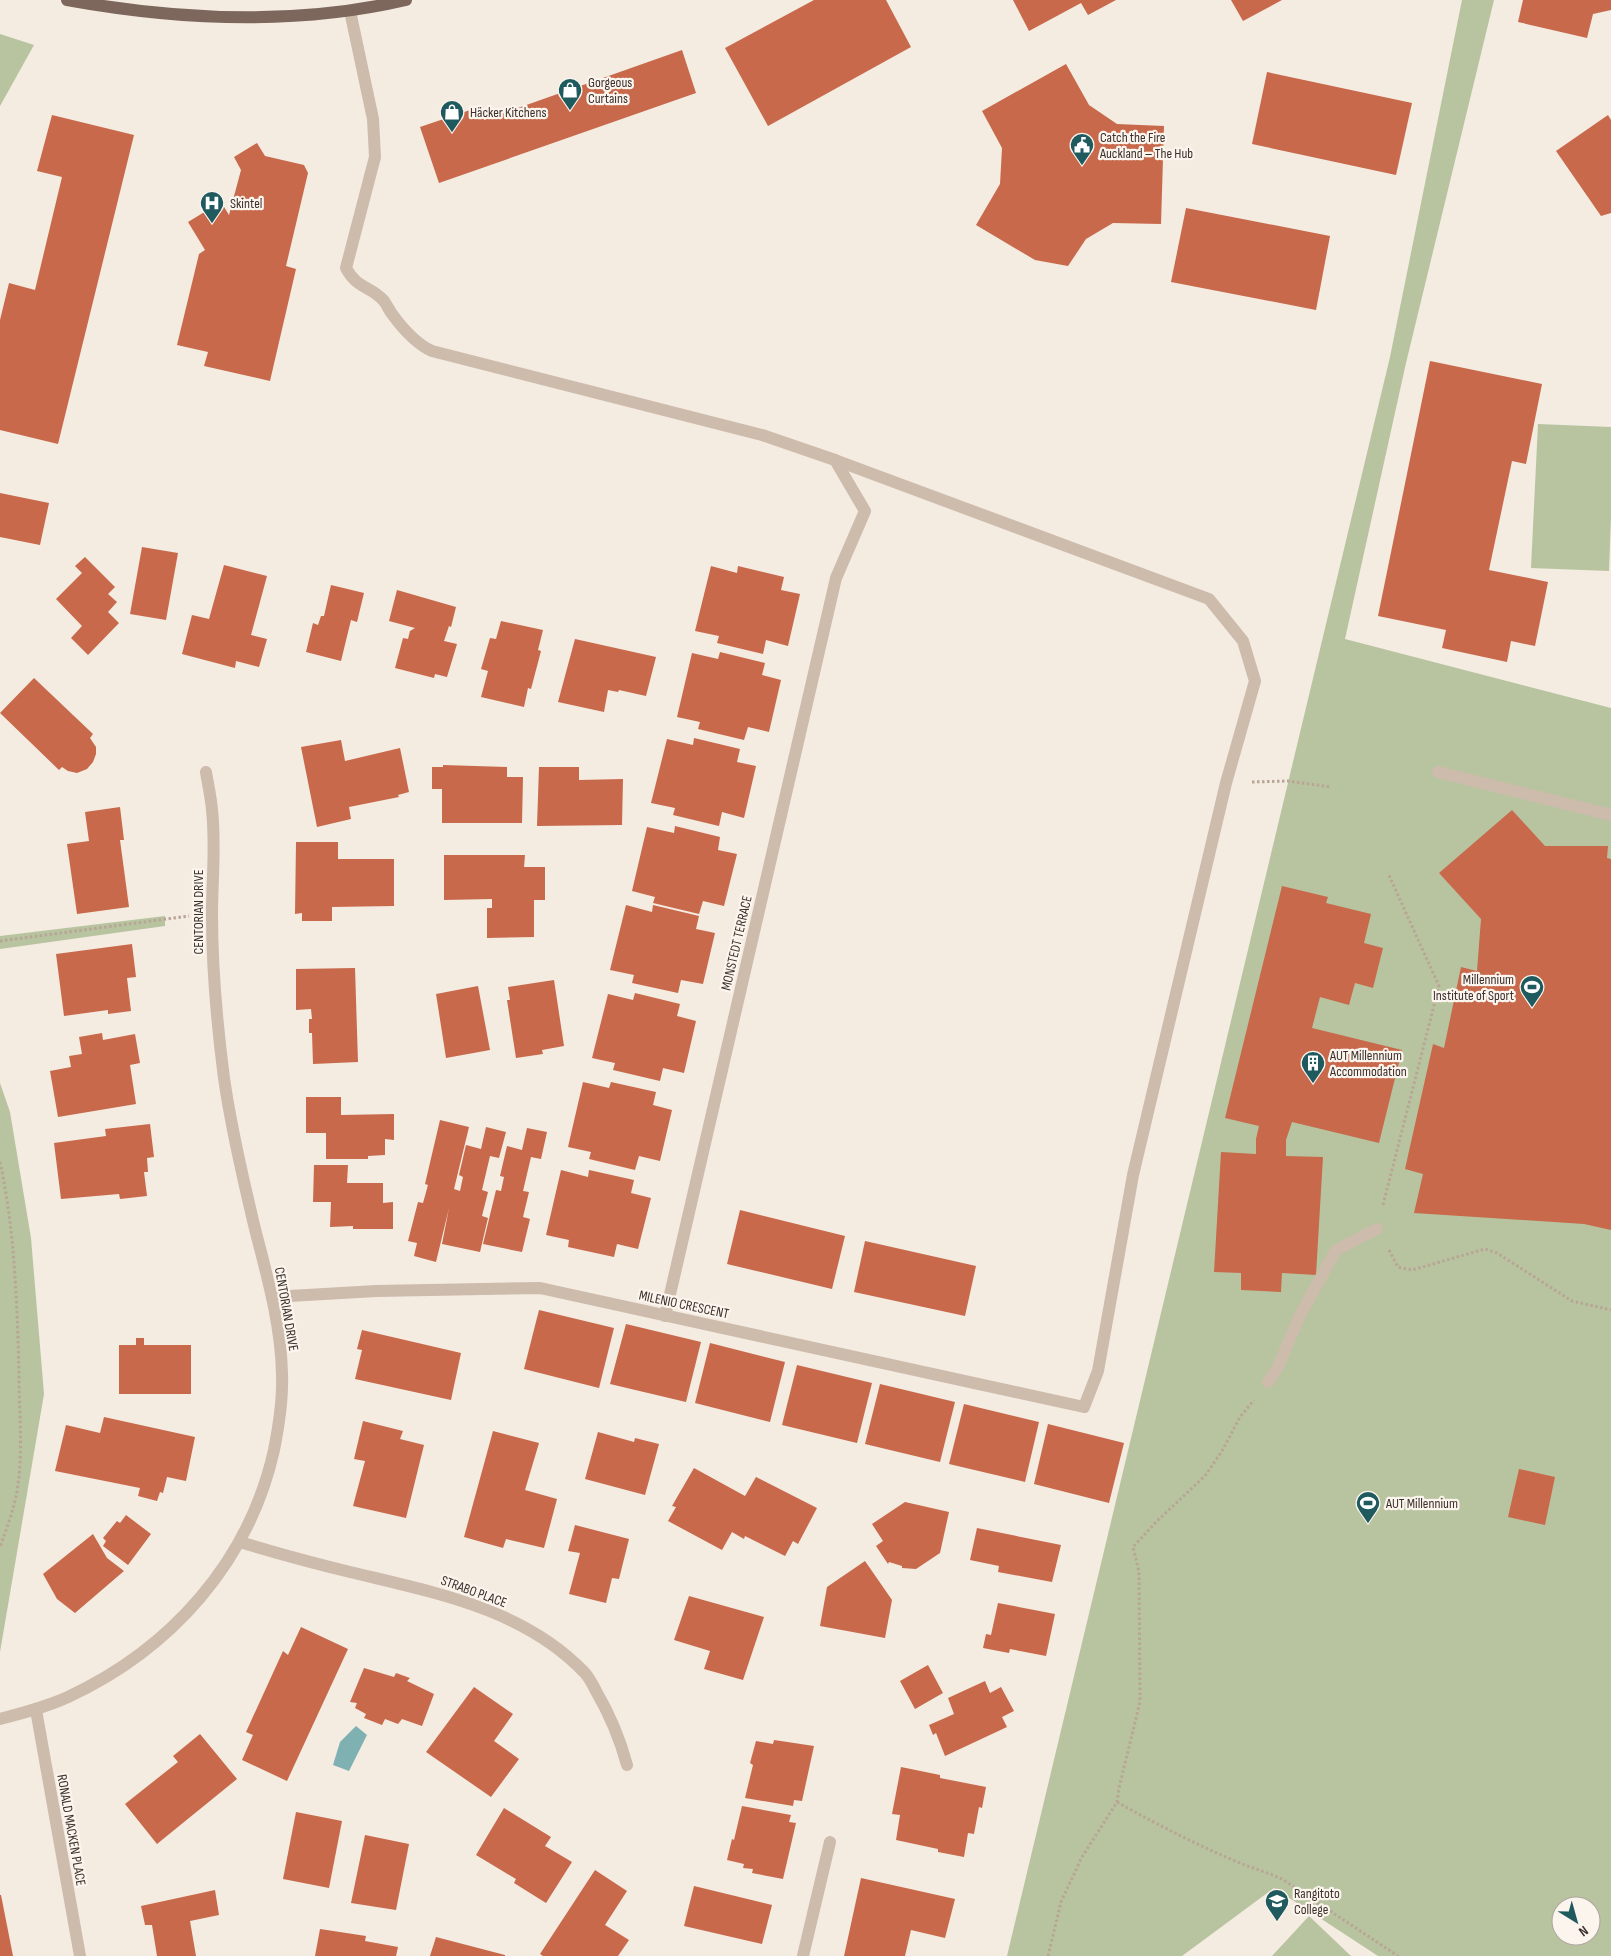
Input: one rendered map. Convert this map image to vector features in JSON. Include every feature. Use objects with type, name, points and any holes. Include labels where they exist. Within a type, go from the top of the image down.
[{"type":"main road","points":[[67,0],[109,8],[208,17],[277,16],[350,11],[406,0]]},
{"type":"street","points":[[350,11],[376,141],[371,178],[346,268],[351,277],[362,287],[383,300],[393,315],[420,345],[432,351],[762,435],[1208,599],[1243,641],[1255,681],[1226,783]]},
{"type":"street","name":"MONSTEDT TERRACE","points":[[665,1316],[836,578],[865,511],[834,460]]},
{"type":"street","name":"CENTORIAN DRIVE","points":[[0,1719],[36,1710],[66,1698],[103,1679],[137,1657],[198,1603],[221,1573],[240,1542],[268,1476],[281,1407],[282,1374],[272,1297],[252,1216],[224,1078],[213,952],[214,844],[212,810],[206,772]]},
{"type":"street","points":[[1438,772],[1611,815]]},
{"type":"street","name":"MILENIO CRESCENT","points":[[272,1297],[376,1291],[540,1288],[1084,1407],[1098,1371],[1133,1175],[1226,783]]},
{"type":"street","points":[[1268,1382],[1278,1367],[1300,1315],[1336,1250],[1377,1229]]},
{"type":"street","name":"STRABO PLACE","points":[[240,1542],[482,1607],[522,1626],[557,1648],[586,1674],[605,1706],[618,1734],[627,1765]]},
{"type":"street","name":"RONALD MACKEN PLACE","points":[[36,1710],[80,1956]]},
{"type":"street","points":[[803,1956],[830,1842]]},
{"type":"path","points":[[1226,783],[1288,781],[1331,787]]},
{"type":"path","points":[[1388,873],[1440,986],[1377,1229],[1398,1267],[1412,1270],[1485,1249],[1497,1253],[1572,1301],[1611,1310]]},
{"type":"path","points":[[0,942],[212,913]]},
{"type":"path","points":[[0,1162],[11,1223],[16,1281],[20,1442],[18,1484],[0,1547]]},
{"type":"path","points":[[1048,1956],[1062,1902],[1082,1857],[1117,1802],[1140,1702],[1140,1572],[1133,1547],[1157,1520],[1204,1476],[1222,1451],[1240,1417],[1268,1382]]},
{"type":"path","points":[[1117,1802],[1159,1826],[1244,1865],[1282,1879],[1398,1956]]},
{"type":"green space","name":"AUT Millennium","points":[[1462,0],[1494,0],[1406,363],[1345,639],[1611,708],[1611,1956],[1378,1956],[1274,1888],[1182,1956],[1007,1956],[1390,357]]},
{"type":"green space","points":[[0,34],[34,45],[0,106]]},
{"type":"green space","points":[[1538,424],[1611,427],[1609,571],[1531,568]]},
{"type":"green space","points":[[165,916],[165,926],[0,949],[0,936]]},
{"type":"green space","points":[[0,1083],[10,1112],[31,1238],[44,1394],[0,1652]]},
{"type":"green space","points":[[1309,1916],[1351,1956],[1272,1956]]},
{"type":"water","points":[[356,1726],[367,1735],[349,1771],[333,1765],[340,1742]]},
{"type":"building","points":[[814,0],[886,0],[911,47],[768,126],[725,48]]},
{"type":"building","points":[[1013,0],[1116,0],[1088,15],[1081,3],[1029,31]]},
{"type":"building","points":[[1231,0],[1282,0],[1243,21]]},
{"type":"building","points":[[1523,0],[1611,0],[1611,10],[1593,14],[1587,38],[1518,22]]},
{"type":"building","points":[[682,50],[696,93],[439,183],[420,127],[479,107],[484,120]]},
{"type":"building","name":"Catch the Fire Auckland – The Hub","points":[[1066,64],[1089,105],[1117,124],[1164,126],[1161,224],[1113,223],[1086,239],[1068,266],[1035,260],[976,225],[1000,184],[1002,148],[982,111]]},
{"type":"building","points":[[1267,72],[1412,103],[1396,175],[1252,144]]},
{"type":"building","points":[[52,115],[134,135],[58,444],[0,430],[0,320],[9,283],[35,290],[62,177],[37,171]]},
{"type":"building","points":[[1608,115],[1611,120],[1611,213],[1601,216],[1556,151]]},
{"type":"building","points":[[257,143],[265,156],[304,165],[308,173],[286,266],[296,269],[270,381],[204,366],[208,352],[177,345],[199,254],[205,250],[188,222],[221,202],[229,215],[241,170],[234,157]]},
{"type":"building","points":[[1186,208],[1330,236],[1316,310],[1171,282]]},
{"type":"building","points":[[1430,361],[1542,384],[1526,464],[1512,461],[1489,570],[1548,582],[1535,646],[1511,641],[1507,662],[1442,648],[1446,630],[1378,616]]},
{"type":"building","points":[[0,493],[49,503],[40,545],[0,537]]},
{"type":"building","points":[[142,547],[178,553],[166,620],[130,614]]},
{"type":"building","points":[[85,557],[115,587],[108,594],[117,602],[108,612],[119,623],[88,655],[71,638],[82,626],[56,599],[82,573],[75,566]]},
{"type":"building","points":[[224,565],[267,576],[251,635],[267,639],[259,667],[236,661],[235,668],[182,654],[192,615],[209,619]]},
{"type":"building","points":[[711,566],[737,573],[738,566],[784,577],[781,590],[800,594],[788,646],[766,640],[763,654],[717,643],[719,636],[695,631]]},
{"type":"building","points":[[331,585],[364,593],[357,622],[351,620],[341,661],[306,652],[313,623],[318,625],[321,616],[324,616]]},
{"type":"building","points":[[397,590],[456,607],[451,627],[449,626],[444,641],[457,644],[447,677],[435,674],[434,678],[395,668],[403,638],[408,639],[410,631],[415,628],[389,621]]},
{"type":"building","points":[[501,621],[543,630],[538,650],[541,651],[531,689],[528,688],[524,707],[481,697],[488,671],[481,669],[490,638],[496,639]]},
{"type":"building","points":[[575,639],[656,657],[646,696],[619,690],[618,692],[608,690],[604,712],[558,702]]},
{"type":"building","points":[[720,652],[765,663],[762,675],[781,680],[769,732],[748,727],[744,740],[698,729],[700,722],[677,717],[692,653],[718,659]]},
{"type":"building","points":[[34,678],[93,734],[90,738],[96,747],[96,754],[93,762],[87,769],[77,773],[62,767],[59,770],[0,713]]},
{"type":"building","points":[[694,738],[740,749],[737,762],[756,766],[744,818],[722,812],[719,826],[673,815],[675,808],[651,803],[667,739],[693,745]]},
{"type":"building","points":[[341,740],[345,761],[400,748],[409,792],[398,795],[399,797],[349,807],[351,819],[317,827],[301,747]]},
{"type":"building","points":[[443,765],[507,767],[507,777],[523,777],[522,823],[442,823],[442,789],[432,789],[432,767],[443,767]]},
{"type":"building","points":[[539,767],[579,767],[579,780],[623,779],[622,825],[537,826]]},
{"type":"building","points":[[120,807],[124,840],[120,840],[129,907],[77,914],[67,844],[89,841],[85,812]]},
{"type":"building","name":"Millennium Institute of Sport","points":[[1512,810],[1545,846],[1608,846],[1607,858],[1611,859],[1611,1230],[1584,1224],[1414,1213],[1423,1174],[1405,1169],[1433,1044],[1444,1048],[1461,967],[1477,971],[1481,919],[1439,873]]},
{"type":"building","points":[[675,826],[720,837],[718,850],[737,854],[724,906],[703,901],[699,914],[653,903],[655,897],[632,891],[647,827],[674,833]]},
{"type":"building","points":[[296,842],[338,842],[338,859],[394,859],[394,906],[332,907],[332,921],[302,921],[302,913],[295,914]]},
{"type":"building","points":[[444,855],[525,855],[524,867],[545,867],[545,900],[534,900],[534,937],[487,938],[487,908],[492,908],[492,899],[444,900]]},
{"type":"building","name":"AUT Millennium Accommodation","points":[[1282,886],[1328,897],[1326,903],[1371,914],[1364,943],[1383,948],[1373,988],[1355,983],[1349,1005],[1320,997],[1312,1028],[1402,1050],[1379,1143],[1292,1122],[1286,1140],[1286,1156],[1323,1157],[1316,1275],[1282,1273],[1281,1292],[1241,1290],[1241,1273],[1214,1272],[1221,1152],[1256,1154],[1256,1139],[1259,1126],[1225,1118]]},
{"type":"building","points":[[626,905],[652,912],[653,905],[699,916],[696,929],[715,933],[703,984],[681,980],[678,993],[632,983],[634,975],[610,970]]},
{"type":"building","points":[[132,944],[136,977],[127,978],[131,1011],[108,1014],[108,1010],[64,1016],[56,954]]},
{"type":"building","points":[[355,968],[358,1062],[313,1064],[312,1033],[309,1033],[309,1019],[312,1019],[311,1009],[296,1010],[296,969]]},
{"type":"building","points":[[554,980],[564,1046],[542,1050],[543,1054],[516,1058],[507,1000],[510,1000],[508,987]]},
{"type":"building","points":[[478,986],[490,1050],[446,1058],[436,994]]},
{"type":"building","points":[[635,993],[680,1004],[677,1016],[696,1021],[684,1073],[663,1068],[660,1081],[613,1070],[615,1063],[592,1058],[608,994],[633,1000]]},
{"type":"building","points":[[102,1033],[103,1040],[135,1034],[140,1063],[130,1065],[136,1104],[58,1117],[50,1071],[71,1067],[69,1056],[82,1054],[79,1037]]},
{"type":"building","points":[[583,1082],[609,1088],[611,1082],[656,1092],[653,1105],[672,1110],[660,1161],[639,1156],[635,1170],[589,1159],[591,1152],[568,1147]]},
{"type":"building","points":[[306,1097],[341,1097],[341,1115],[394,1114],[394,1140],[385,1139],[385,1155],[368,1156],[368,1159],[326,1159],[326,1133],[306,1133]]},
{"type":"building","points":[[440,1120],[469,1127],[454,1189],[460,1191],[463,1177],[459,1175],[466,1145],[481,1149],[486,1127],[506,1132],[499,1158],[490,1156],[482,1190],[488,1192],[482,1216],[488,1218],[480,1252],[442,1244],[449,1208],[436,1262],[414,1256],[417,1243],[408,1241],[418,1202],[423,1203],[428,1185],[425,1184]]},
{"type":"building","points":[[150,1124],[154,1157],[147,1158],[148,1172],[144,1172],[147,1196],[120,1199],[119,1194],[61,1199],[54,1143],[106,1136],[105,1129]]},
{"type":"building","points":[[527,1128],[547,1132],[541,1159],[531,1157],[523,1191],[529,1192],[523,1217],[530,1219],[522,1252],[483,1244],[496,1190],[501,1191],[504,1177],[500,1176],[507,1146],[522,1150]]},
{"type":"building","points":[[314,1165],[348,1165],[347,1183],[383,1183],[383,1203],[393,1202],[393,1229],[353,1229],[353,1226],[330,1227],[331,1202],[313,1202]]},
{"type":"building","points":[[561,1170],[588,1177],[589,1170],[634,1180],[631,1193],[651,1198],[638,1249],[617,1244],[614,1257],[568,1247],[569,1240],[546,1235]]},
{"type":"building","points":[[740,1210],[845,1236],[832,1289],[727,1264]]},
{"type":"building","points":[[865,1241],[976,1266],[965,1316],[854,1292]]},
{"type":"building","points":[[539,1310],[614,1328],[599,1388],[524,1369]]},
{"type":"building","points":[[626,1324],[701,1342],[686,1402],[610,1384]]},
{"type":"building","points":[[362,1330],[461,1353],[451,1400],[355,1379],[362,1350],[357,1349]]},
{"type":"building","points":[[136,1338],[144,1338],[144,1345],[191,1345],[191,1394],[119,1394],[119,1345],[136,1345]]},
{"type":"building","points":[[710,1343],[785,1362],[770,1422],[695,1403]]},
{"type":"building","points":[[797,1365],[872,1383],[857,1443],[782,1425]]},
{"type":"building","points":[[880,1384],[955,1402],[940,1462],[865,1444]]},
{"type":"building","points":[[964,1404],[1039,1422],[1025,1482],[949,1464]]},
{"type":"building","points":[[104,1417],[195,1437],[186,1481],[167,1477],[163,1493],[160,1492],[157,1501],[138,1496],[140,1488],[55,1471],[66,1425],[100,1433]]},
{"type":"building","points":[[363,1421],[403,1431],[400,1439],[424,1445],[406,1518],[353,1506],[365,1461],[354,1459]]},
{"type":"building","points":[[1048,1424],[1124,1443],[1109,1503],[1034,1484]]},
{"type":"building","points":[[493,1431],[539,1443],[525,1490],[557,1499],[544,1548],[506,1539],[503,1548],[464,1537]]},
{"type":"building","points":[[598,1432],[634,1442],[635,1438],[659,1444],[645,1495],[585,1479]]},
{"type":"building","points":[[694,1468],[745,1496],[756,1477],[817,1508],[798,1544],[793,1541],[785,1556],[745,1536],[744,1539],[732,1532],[722,1550],[668,1521],[676,1507],[672,1506]]},
{"type":"building","points":[[1519,1469],[1555,1477],[1545,1525],[1508,1517]]},
{"type":"building","points":[[905,1502],[949,1512],[940,1553],[916,1569],[902,1568],[902,1566],[889,1562],[888,1564],[876,1546],[883,1541],[872,1524]]},
{"type":"building","points":[[126,1515],[151,1534],[128,1565],[103,1546],[106,1541],[103,1538],[117,1521],[120,1523]]},
{"type":"building","points":[[575,1525],[629,1539],[619,1579],[612,1578],[606,1603],[569,1594],[580,1553],[568,1551]]},
{"type":"building","points":[[977,1528],[1061,1545],[1052,1582],[998,1572],[999,1566],[970,1560]]},
{"type":"building","points":[[93,1534],[107,1558],[124,1571],[75,1613],[57,1599],[43,1574]]},
{"type":"building","points":[[865,1561],[892,1600],[885,1638],[820,1626],[827,1587]]},
{"type":"building","points":[[689,1596],[764,1617],[743,1680],[704,1669],[710,1651],[674,1640]]},
{"type":"building","points":[[998,1603],[1055,1614],[1046,1656],[1010,1649],[1009,1653],[983,1648],[986,1634],[991,1635]]},
{"type":"building","points":[[301,1627],[348,1649],[287,1781],[242,1760],[253,1735],[246,1732],[283,1651],[288,1655]]},
{"type":"building","points":[[928,1665],[943,1693],[915,1709],[900,1681]]},
{"type":"building","points":[[364,1668],[394,1677],[396,1673],[410,1678],[407,1681],[434,1694],[422,1726],[402,1719],[398,1724],[385,1719],[382,1725],[364,1718],[366,1714],[355,1708],[357,1703],[350,1702]]},
{"type":"building","points":[[985,1681],[990,1693],[1001,1687],[1014,1711],[1002,1717],[1007,1727],[945,1756],[936,1733],[933,1735],[929,1725],[954,1714],[948,1698]]},
{"type":"building","points":[[474,1687],[513,1714],[494,1741],[519,1759],[491,1797],[426,1752]]},
{"type":"building","points":[[200,1734],[237,1779],[157,1844],[125,1804],[178,1762],[173,1756]]},
{"type":"building","points":[[774,1740],[814,1746],[802,1801],[794,1800],[793,1806],[745,1798],[753,1765],[750,1763],[756,1741],[773,1744]]},
{"type":"building","points":[[901,1767],[940,1775],[940,1778],[986,1787],[982,1808],[979,1807],[974,1834],[968,1833],[964,1857],[896,1840],[900,1815],[892,1814]]},
{"type":"building","points":[[742,1806],[791,1815],[789,1822],[796,1823],[783,1879],[752,1873],[753,1869],[743,1868],[744,1864],[727,1860]]},
{"type":"building","points":[[504,1808],[551,1837],[545,1846],[572,1862],[546,1903],[514,1883],[516,1879],[476,1855]]},
{"type":"building","points":[[296,1812],[342,1821],[329,1888],[283,1879]]},
{"type":"building","points":[[365,1835],[409,1844],[396,1910],[351,1903]]},
{"type":"building","points":[[595,1870],[627,1891],[605,1925],[629,1940],[618,1956],[543,1956],[540,1954]]},
{"type":"building","points":[[861,1878],[955,1899],[945,1938],[911,1930],[905,1956],[844,1956]]},
{"type":"building","points":[[694,1886],[772,1905],[762,1944],[684,1926]]},
{"type":"building","points":[[215,1890],[219,1915],[190,1921],[196,1956],[157,1956],[152,1925],[145,1925],[141,1906]]},
{"type":"building","points":[[1,1895],[13,1956],[0,1956]]},
{"type":"building","points":[[320,1929],[366,1936],[365,1941],[398,1947],[396,1956],[315,1956]]},
{"type":"building","points":[[436,1937],[505,1955],[505,1956],[430,1956]]},
{"type":"place","name":"Gorgeous Curtains","points":[[570,111]]},
{"type":"place","name":"Häcker Kitchens","points":[[452,133]]},
{"type":"place","name":"Catch the Fire Auckland – The Hub","points":[[1082,166]]},
{"type":"place","name":"Skintel","points":[[212,224]]},
{"type":"place","name":"Millennium Institute of Sport","points":[[1532,1008]]},
{"type":"place","name":"AUT Millennium Accommodation","points":[[1313,1084]]},
{"type":"place","name":"AUT Millennium","points":[[1368,1524]]},
{"type":"place","name":"Rangitoto College","points":[[1277,1922]]}]
